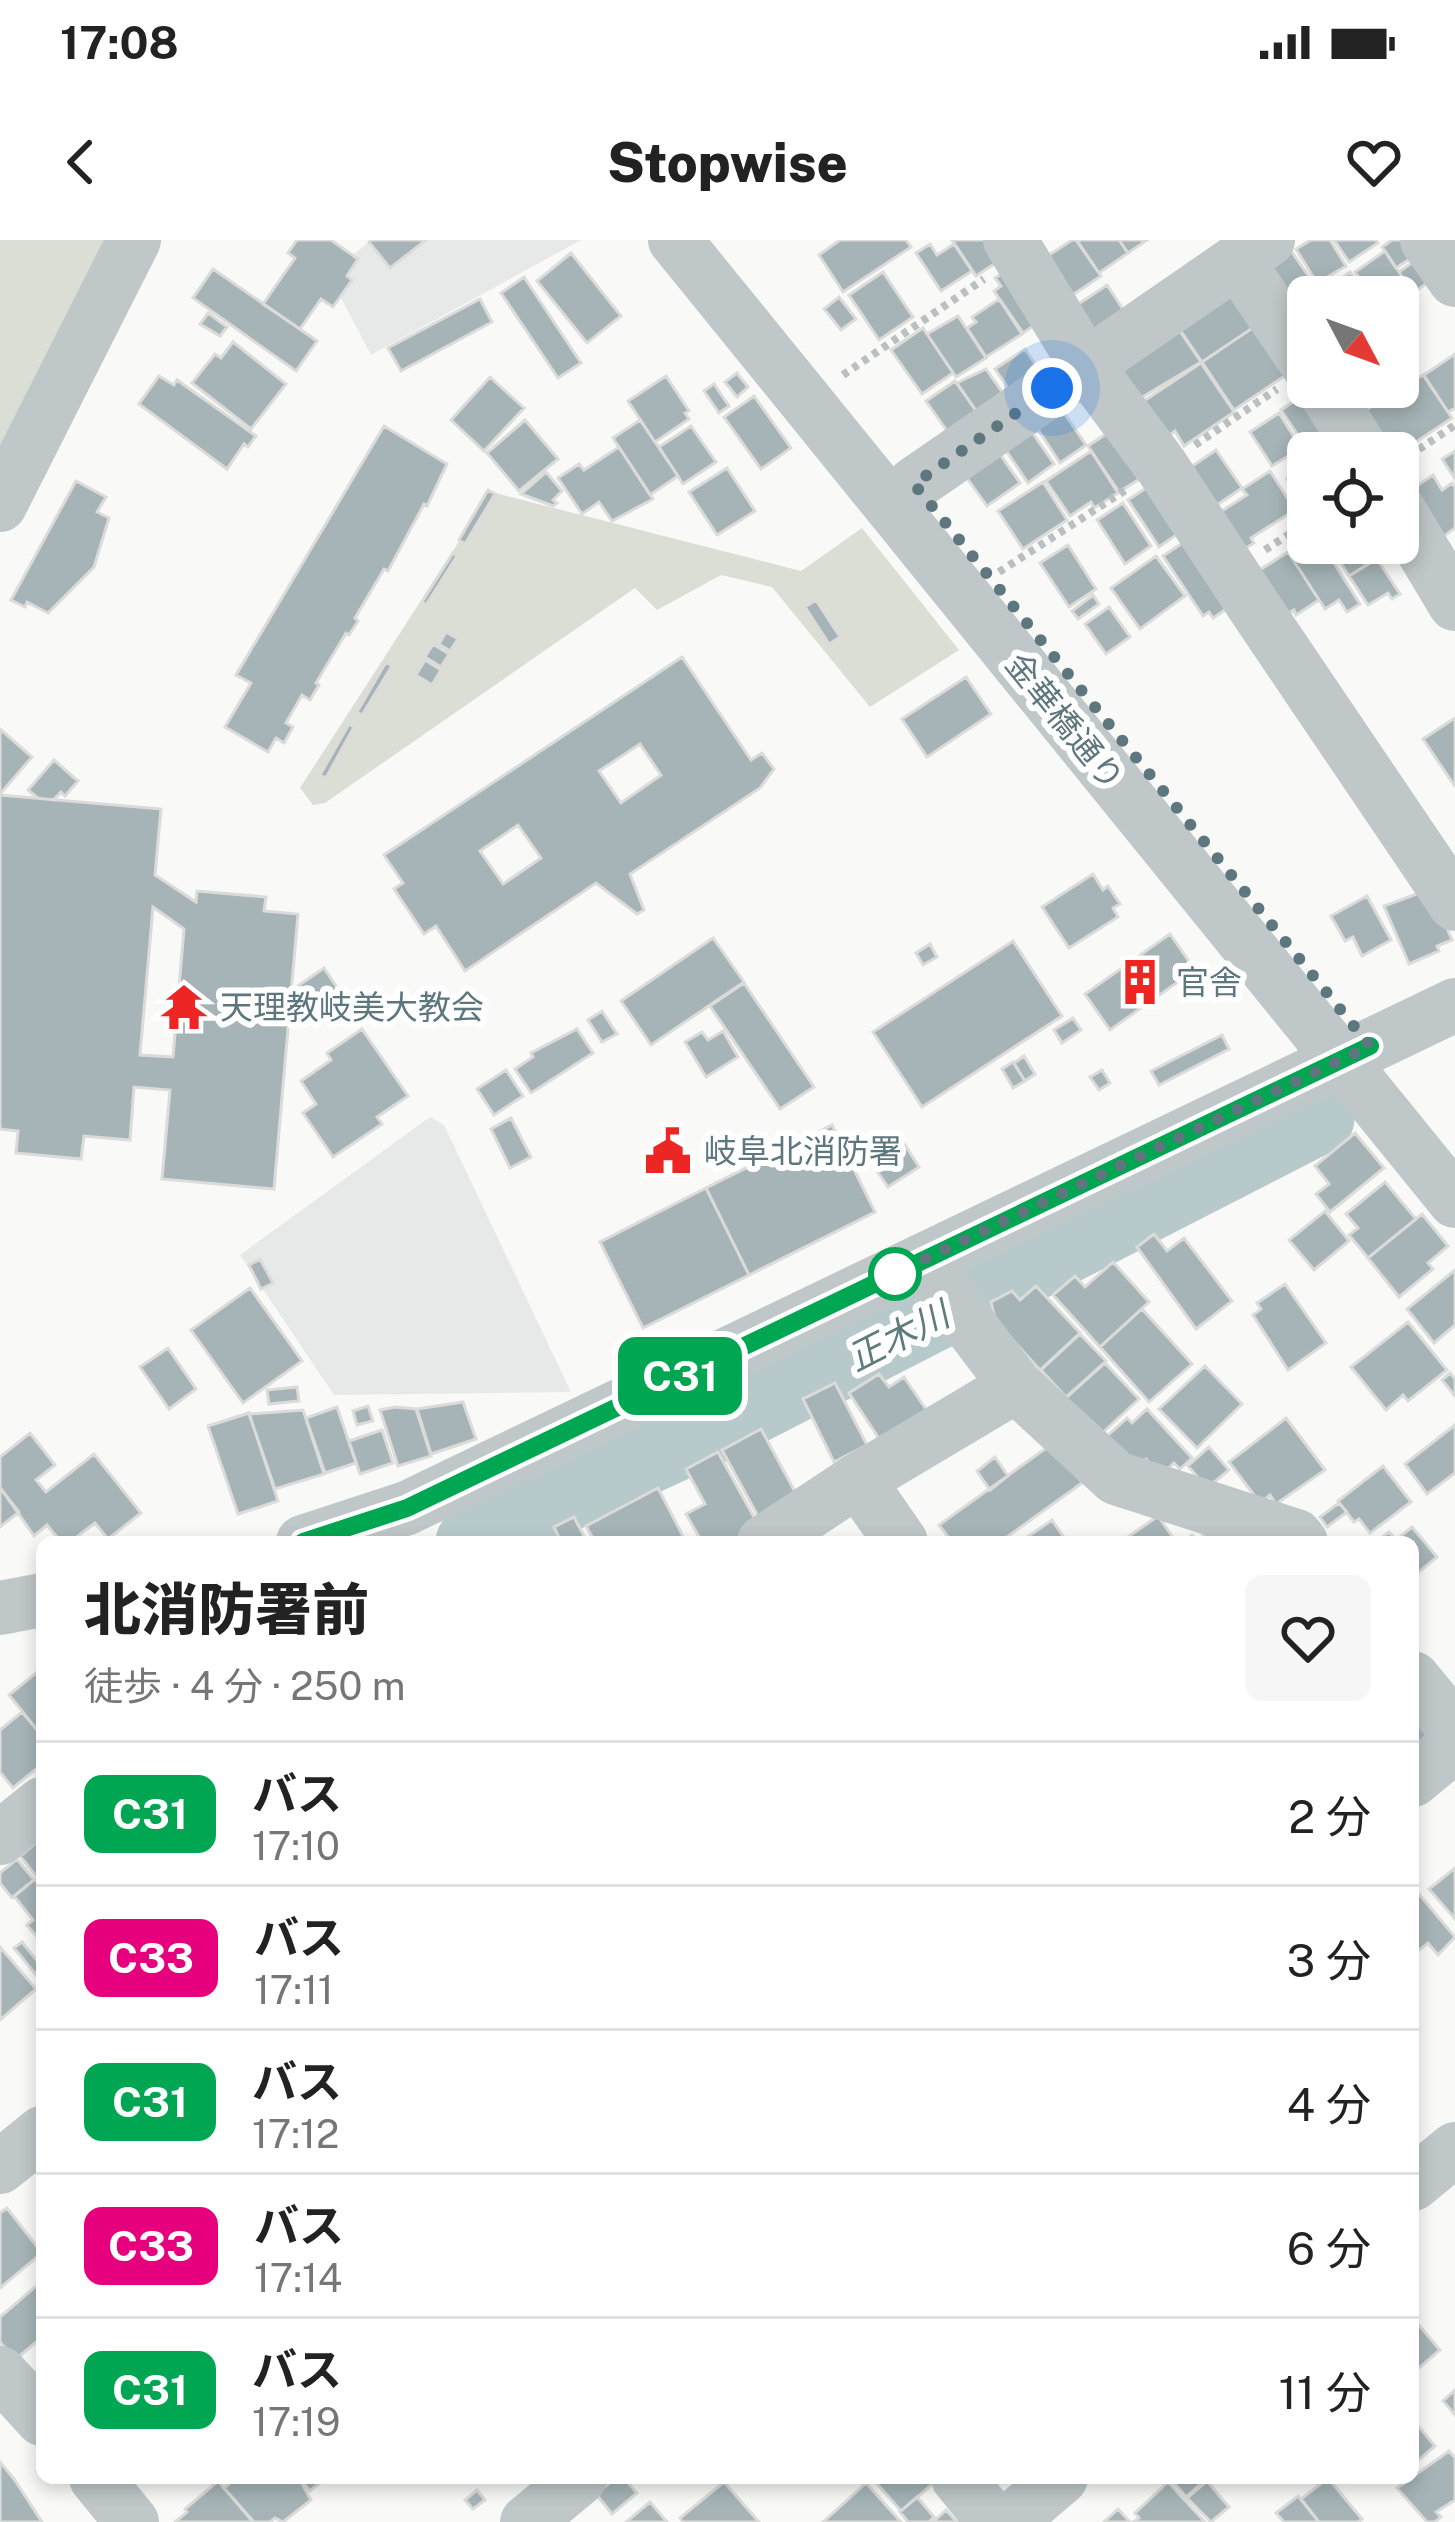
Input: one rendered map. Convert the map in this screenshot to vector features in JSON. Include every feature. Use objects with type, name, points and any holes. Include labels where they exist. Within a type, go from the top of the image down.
[{"type":"street","points":[[0,506],[134,240]]},
{"type":"street","name":"金華橋通り","points":[[675,240],[1354,1052],[1455,1149]]},
{"type":"street","name":"金華橋通り","points":[[716,240],[1008,594],[1354,1052],[1455,1202]]},
{"type":"street","points":[[1427,240],[1455,280]]},
{"type":"street","points":[[1015,247],[1086,365],[1234,570],[1455,904]]},
{"type":"street","points":[[914,484],[1252,250],[1287,322]]},
{"type":"street","points":[[1419,544],[1455,604]]},
{"type":"street","points":[[321,1536],[407,1508],[944,1291],[1354,1052],[1455,1005]]},
{"type":"street","points":[[944,1291],[1016,1386],[1116,1478],[1296,1536]]},
{"type":"street","points":[[773,1536],[1016,1386]]},
{"type":"street","points":[[858,1480],[898,1536]]},
{"type":"street","points":[[0,1607],[36,1601]]},
{"type":"street","points":[[1419,1685],[1455,1729]]},
{"type":"street","points":[[1419,1775],[1455,1745]]},
{"type":"street","points":[[0,1838],[36,1809]]},
{"type":"street","points":[[0,2167],[36,2138]]},
{"type":"street","points":[[1419,2180],[1455,2150]]},
{"type":"street","points":[[0,2373],[36,2412]]},
{"type":"street","points":[[526,2522],[573,2484]]},
{"type":"street","points":[[963,2484],[994,2522]]},
{"type":"street","points":[[1009,2522],[1054,2484]]},
{"type":"path","points":[[832,383],[1015,247]]},
{"type":"path","points":[[1419,449],[1455,424]]},
{"type":"shaded area","points":[[0,240],[116,240],[0,472]]},
{"type":"shaded area","points":[[371,240],[581,240],[371,355],[329,275]]},
{"type":"shaded area","points":[[491,492],[801,571],[862,528],[959,650],[870,707],[772,587],[721,575],[657,610],[635,588],[325,803],[313,805],[300,788]]},
{"type":"shaded area","points":[[430,1117],[444,1125],[571,1392],[334,1395],[240,1255]]},
{"type":"building","points":[[297,240],[331,240],[358,259],[347,276],[352,280],[333,307],[321,299],[300,329],[263,304],[295,258],[288,253]]},
{"type":"building","points":[[426,240],[390,268],[369,242]]},
{"type":"building","points":[[840,240],[906,240],[911,247],[843,292],[819,255]]},
{"type":"building","points":[[952,240],[994,240],[1005,257],[976,276]]},
{"type":"building","points":[[1072,240],[1101,276],[1065,300],[1046,257]]},
{"type":"building","points":[[1081,240],[1119,240],[1128,253],[1099,273]]},
{"type":"building","points":[[1119,240],[1147,240],[1128,253]]},
{"type":"building","points":[[1284,240],[1308,276],[1287,276],[1287,295],[1260,255]]},
{"type":"building","points":[[1311,240],[1330,240],[1346,266],[1329,276],[1313,276],[1296,249]]},
{"type":"building","points":[[1334,240],[1375,240],[1378,243],[1349,262]]},
{"type":"building","points":[[1392,240],[1419,240],[1425,249],[1396,268],[1382,247]]},
{"type":"building","points":[[930,244],[937,255],[954,244],[972,271],[941,291],[916,253]]},
{"type":"building","points":[[1385,251],[1402,276],[1358,276],[1355,272]]},
{"type":"building","points":[[1427,252],[1442,273],[1419,289],[1419,276],[1399,272]]},
{"type":"building","points":[[571,253],[621,316],[587,343],[537,281]]},
{"type":"building","points":[[1014,265],[1048,316],[1023,333],[994,291],[1001,286],[995,278]]},
{"type":"building","points":[[213,269],[317,341],[296,371],[193,298]]},
{"type":"building","points":[[883,272],[913,317],[879,340],[849,295]]},
{"type":"building","points":[[1238,276],[1266,319],[1202,362],[1173,320]]},
{"type":"building","points":[[524,277],[581,363],[558,378],[501,293]]},
{"type":"building","points":[[1107,285],[1132,323],[1097,347],[1071,309]]},
{"type":"building","points":[[839,297],[856,319],[841,330],[824,309]]},
{"type":"building","points":[[480,299],[492,322],[401,371],[388,348]]},
{"type":"building","points":[[999,299],[1022,334],[986,357],[967,328],[976,322],[972,317]]},
{"type":"building","points":[[208,313],[227,327],[220,336],[200,324]]},
{"type":"building","points":[[958,316],[986,358],[956,377],[927,334]]},
{"type":"building","points":[[1266,319],[1287,350],[1287,374],[1234,410],[1202,362]]},
{"type":"building","points":[[1173,321],[1201,362],[1134,402],[1109,365]]},
{"type":"building","points":[[923,328],[953,373],[922,394],[891,350]]},
{"type":"building","points":[[233,342],[286,384],[251,429],[192,383],[215,354],[221,358]]},
{"type":"building","points":[[1025,349],[1047,382],[1017,401],[995,369]]},
{"type":"building","points":[[1455,354],[1455,408],[1448,412],[1424,375]]},
{"type":"building","points":[[1201,363],[1234,412],[1184,446],[1175,431],[1167,437],[1144,401]]},
{"type":"building","points":[[986,369],[1014,409],[988,428],[957,383]]},
{"type":"building","points":[[737,373],[748,387],[737,397],[725,382]]},
{"type":"building","points":[[1423,375],[1452,418],[1419,440],[1419,432],[1374,432],[1361,413],[1369,408],[1419,408],[1419,377]]},
{"type":"building","points":[[159,376],[174,385],[177,380],[256,436],[248,447],[244,444],[227,469],[139,404]]},
{"type":"building","points":[[666,376],[689,411],[685,413],[689,419],[655,442],[628,401]]},
{"type":"building","points":[[490,377],[524,408],[484,451],[451,420]]},
{"type":"building","points":[[955,381],[988,428],[959,448],[926,401]]},
{"type":"building","points":[[714,384],[729,406],[719,413],[704,391]]},
{"type":"building","points":[[754,396],[791,448],[761,469],[724,417]]},
{"type":"building","points":[[1055,400],[1086,445],[1060,463],[1030,417]]},
{"type":"building","points":[[1287,406],[1320,408],[1337,432],[1296,432],[1281,410]]},
{"type":"building","points":[[1279,413],[1291,432],[1287,432],[1287,457],[1272,466],[1250,432]]},
{"type":"building","points":[[525,420],[558,459],[519,491],[487,453]]},
{"type":"building","points":[[640,420],[678,476],[650,495],[613,438]]},
{"type":"building","points":[[1025,422],[1054,464],[1028,483],[999,440]]},
{"type":"building","points":[[1121,424],[1152,471],[1119,492],[1088,446]]},
{"type":"building","points":[[384,426],[447,464],[427,506],[424,504],[388,571],[384,569],[310,700],[302,695],[286,723],[293,727],[284,743],[276,738],[268,752],[225,727],[251,683],[236,675]]},
{"type":"building","points":[[691,426],[716,462],[683,484],[659,447]]},
{"type":"building","points":[[619,447],[653,499],[612,521],[599,502],[582,514],[558,478],[579,464],[584,470]]},
{"type":"building","points":[[995,447],[1020,483],[987,506],[962,471]]},
{"type":"building","points":[[1216,450],[1242,488],[1211,509],[1185,471]]},
{"type":"building","points":[[1091,451],[1118,493],[1070,516],[1046,481]]},
{"type":"building","points":[[1455,451],[1455,479],[1442,459]]},
{"type":"building","points":[[727,468],[755,511],[717,535],[689,492]]},
{"type":"building","points":[[1270,471],[1287,498],[1287,515],[1251,538],[1254,543],[1239,552],[1220,512],[1247,495],[1242,489]]},
{"type":"building","points":[[546,472],[562,491],[553,506],[521,494]]},
{"type":"building","points":[[1433,475],[1442,490],[1452,483],[1455,487],[1455,528],[1444,536],[1419,499],[1419,484]]},
{"type":"building","points":[[1158,480],[1189,526],[1159,547],[1128,500]]},
{"type":"building","points":[[76,481],[106,497],[97,512],[109,518],[94,567],[48,613],[27,602],[25,607],[11,600]]},
{"type":"building","points":[[1043,482],[1067,520],[1023,549],[998,511]]},
{"type":"building","points":[[488,490],[495,494],[465,544],[459,540]]},
{"type":"building","points":[[1123,503],[1151,546],[1125,564],[1097,520]]},
{"type":"building","points":[[1190,538],[1234,604],[1213,618],[1209,612],[1203,616],[1163,556]]},
{"type":"building","points":[[1068,545],[1096,589],[1069,607],[1040,563]]},
{"type":"building","points":[[453,553],[457,556],[426,605],[422,602]]},
{"type":"building","points":[[1287,553],[1287,564],[1296,564],[1319,600],[1296,615],[1294,610],[1286,615],[1258,571]]},
{"type":"building","points":[[1156,556],[1185,596],[1140,629],[1111,588]]},
{"type":"building","points":[[1296,564],[1334,564],[1360,604],[1347,612],[1339,600],[1325,609]]},
{"type":"building","points":[[1341,564],[1368,564],[1349,576]]},
{"type":"building","points":[[1369,564],[1380,564],[1400,594],[1392,599],[1388,593],[1368,605],[1349,576]]},
{"type":"building","points":[[1093,595],[1099,604],[1078,619],[1072,611]]},
{"type":"building","points":[[816,600],[840,637],[829,644],[805,607]]},
{"type":"building","points":[[1109,607],[1130,637],[1106,654],[1085,624]]},
{"type":"building","points":[[446,632],[458,639],[450,651],[439,644]]},
{"type":"building","points":[[433,644],[449,654],[441,667],[425,657]]},
{"type":"building","points":[[682,657],[751,760],[762,753],[774,769],[760,788],[630,874],[644,910],[637,914],[596,883],[465,971],[436,926],[424,934],[394,889],[403,883],[384,855]],"holes":[[[640,744],[661,775],[621,803],[599,771]],[[518,825],[541,858],[503,884],[480,851]]]},
{"type":"building","points":[[425,660],[441,670],[432,685],[416,675]]},
{"type":"building","points":[[386,662],[392,666],[362,715],[357,712]]},
{"type":"building","points":[[966,677],[991,714],[927,757],[902,719]]},
{"type":"building","points":[[1455,718],[1455,784],[1454,785],[1423,739]]},
{"type":"building","points":[[349,724],[354,727],[326,778],[320,775]]},
{"type":"building","points":[[0,729],[32,757],[0,794]]},
{"type":"building","points":[[54,760],[78,781],[65,796],[61,792],[53,800],[38,798],[28,790]]},
{"type":"building","points":[[0,795],[161,809],[155,875],[196,902],[197,891],[266,897],[264,911],[298,914],[274,1189],[162,1179],[170,1090],[134,1087],[130,1140],[84,1136],[81,1159],[16,1153],[18,1131],[0,1129]],"holes":[[[153,907],[184,929],[173,1057],[140,1055]]]},
{"type":"building","points":[[1093,874],[1120,904],[1113,908],[1118,917],[1069,948],[1042,907]]},
{"type":"building","points":[[1430,889],[1452,940],[1409,964],[1384,906]]},
{"type":"building","points":[[1367,896],[1391,940],[1362,956],[1353,937],[1345,941],[1331,916]]},
{"type":"building","name":"官舎","points":[[1170,934],[1195,970],[1110,1030],[1085,994]]},
{"type":"building","points":[[713,938],[744,982],[651,1045],[621,1001]]},
{"type":"building","points":[[1013,941],[1062,1016],[922,1107],[873,1032]]},
{"type":"building","points":[[930,944],[937,957],[923,965],[916,953]]},
{"type":"building","points":[[324,968],[348,1004],[315,1026],[292,990]]},
{"type":"building","points":[[744,983],[814,1087],[780,1109],[710,1006]]},
{"type":"building","points":[[602,1011],[617,1034],[602,1042],[588,1020]]},
{"type":"building","points":[[1073,1018],[1081,1030],[1062,1043],[1054,1030]]},
{"type":"building","points":[[362,1029],[408,1096],[377,1117],[382,1124],[333,1157],[303,1113],[316,1104],[301,1081],[331,1060],[327,1053]]},
{"type":"building","points":[[577,1029],[593,1053],[531,1093],[515,1069],[533,1057],[531,1053]]},
{"type":"building","points":[[723,1031],[738,1057],[706,1077],[685,1042],[702,1032],[708,1040]]},
{"type":"building","points":[[1222,1035],[1229,1049],[1159,1085],[1151,1071]]},
{"type":"building","points":[[1024,1056],[1035,1074],[1025,1081],[1014,1063]]},
{"type":"building","points":[[1013,1062],[1025,1081],[1013,1088],[1002,1069]]},
{"type":"building","points":[[506,1070],[523,1096],[494,1115],[477,1089]]},
{"type":"building","points":[[1102,1070],[1110,1083],[1099,1090],[1090,1077]]},
{"type":"building","points":[[511,1118],[531,1157],[510,1168],[491,1129]]},
{"type":"building","points":[[832,1125],[875,1212],[749,1275],[706,1188]]},
{"type":"building","points":[[1355,1133],[1384,1168],[1330,1212],[1316,1194],[1329,1184],[1315,1166]]},
{"type":"building","points":[[898,1134],[919,1167],[888,1187],[866,1155]]},
{"type":"building","points":[[1385,1182],[1416,1219],[1368,1258],[1349,1235],[1358,1228],[1346,1214]]},
{"type":"building","points":[[706,1188],[749,1275],[643,1328],[600,1242]]},
{"type":"building","points":[[1325,1211],[1349,1241],[1314,1270],[1289,1240]]},
{"type":"building","points":[[1422,1214],[1448,1246],[1428,1263],[1433,1269],[1399,1297],[1368,1258]]},
{"type":"building","points":[[1154,1234],[1167,1251],[1184,1238],[1232,1301],[1196,1329],[1137,1247]]},
{"type":"building","points":[[260,1259],[273,1283],[261,1289],[249,1265]]},
{"type":"building","points":[[1113,1262],[1149,1302],[1100,1347],[1053,1295],[1075,1276],[1085,1287]]},
{"type":"building","points":[[1455,1270],[1455,1325],[1434,1343],[1407,1309]]},
{"type":"building","points":[[1285,1284],[1326,1343],[1288,1370],[1253,1315],[1261,1309],[1257,1303]]},
{"type":"building","points":[[1036,1286],[1080,1333],[1040,1370],[996,1322],[991,1302],[1012,1291],[1020,1300]]},
{"type":"building","points":[[250,1288],[302,1361],[243,1403],[191,1330]]},
{"type":"building","points":[[1142,1309],[1192,1364],[1149,1402],[1100,1347]]},
{"type":"building","points":[[1408,1322],[1447,1370],[1408,1401],[1403,1395],[1386,1410],[1351,1367]]},
{"type":"building","points":[[1080,1334],[1106,1361],[1066,1397],[1041,1370]]},
{"type":"building","points":[[168,1348],[196,1389],[169,1409],[140,1367]]},
{"type":"building","points":[[1105,1363],[1139,1399],[1100,1435],[1066,1398]]},
{"type":"building","points":[[1205,1366],[1242,1404],[1197,1448],[1159,1409]]},
{"type":"building","points":[[1450,1373],[1455,1379],[1455,1396],[1442,1380]]},
{"type":"building","points":[[879,1374],[889,1387],[904,1377],[927,1411],[884,1446],[849,1393]]},
{"type":"building","points":[[835,1383],[867,1445],[834,1462],[803,1399]]},
{"type":"building","points":[[297,1387],[299,1401],[269,1404],[267,1390]]},
{"type":"building","points":[[463,1402],[476,1439],[431,1454],[417,1409]]},
{"type":"building","points":[[368,1406],[373,1421],[357,1425],[353,1411]]},
{"type":"building","points":[[337,1407],[356,1463],[325,1473],[306,1418]]},
{"type":"building","points":[[416,1409],[431,1456],[398,1466],[380,1410]]},
{"type":"building","points":[[1147,1409],[1192,1458],[1180,1469],[1174,1463],[1161,1475],[1146,1459],[1134,1470],[1105,1438],[1127,1418],[1132,1423]]},
{"type":"building","points":[[303,1410],[324,1474],[275,1489],[249,1414]]},
{"type":"building","points":[[249,1413],[278,1501],[238,1514],[208,1426]]},
{"type":"building","points":[[1286,1418],[1325,1470],[1276,1504],[1270,1495],[1260,1503],[1229,1462]]},
{"type":"building","points":[[1455,1425],[1455,1473],[1427,1494],[1405,1464]]},
{"type":"building","points":[[761,1429],[801,1503],[759,1518],[722,1450]]},
{"type":"building","points":[[382,1430],[393,1463],[360,1474],[349,1441]]},
{"type":"building","points":[[30,1433],[55,1465],[36,1480],[46,1492],[94,1454],[141,1513],[112,1536],[106,1536],[95,1523],[78,1536],[56,1536],[47,1525],[34,1536],[0,1487],[0,1457]]},
{"type":"building","points":[[1056,1441],[1082,1483],[1008,1536],[947,1536],[939,1525]]},
{"type":"building","points":[[1209,1447],[1229,1470],[1207,1488],[1188,1466]]},
{"type":"building","points":[[718,1452],[761,1530],[750,1536],[699,1536],[686,1514],[705,1504],[686,1469]]},
{"type":"building","points":[[995,1457],[1008,1476],[990,1490],[977,1471]]},
{"type":"building","points":[[1383,1466],[1411,1502],[1370,1533],[1338,1501]]},
{"type":"building","points":[[0,1488],[19,1512],[0,1527]]},
{"type":"building","points":[[658,1488],[683,1536],[592,1536],[586,1526]]},
{"type":"building","points":[[1339,1503],[1347,1512],[1327,1527],[1320,1517]]},
{"type":"building","points":[[1158,1516],[1172,1536],[1129,1536]]},
{"type":"building","points":[[574,1517],[584,1536],[558,1536],[554,1527]]},
{"type":"building","points":[[1052,1520],[1063,1536],[1029,1536]]},
{"type":"building","points":[[1412,1527],[1437,1557],[1419,1572],[1419,1536],[1401,1536]]},
{"type":"building","points":[[36,1673],[36,1729],[9,1695]]},
{"type":"building","points":[[22,1712],[36,1729],[36,1769],[13,1788],[0,1772],[0,1730]]},
{"type":"building","points":[[1419,1716],[1435,1736],[1419,1749]]},
{"type":"building","points":[[36,1843],[36,1876],[20,1856]]},
{"type":"building","points":[[17,1859],[34,1880],[12,1898],[0,1883],[0,1873]]},
{"type":"building","points":[[1455,1868],[1455,1919],[1429,1889]]},
{"type":"building","points":[[36,1880],[36,1936],[27,1925],[33,1920],[14,1896]]},
{"type":"building","points":[[1419,1894],[1455,1937],[1438,1955],[1428,1943],[1419,1950]]},
{"type":"building","points":[[22,1942],[36,1960],[36,1975],[14,1948]]},
{"type":"building","points":[[0,1947],[36,1989],[0,2020]]},
{"type":"building","points":[[7,2208],[36,2245],[36,2258],[0,2288],[0,2213]]},
{"type":"building","points":[[36,2286],[36,2342],[15,2360],[0,2342],[0,2317]]},
{"type":"building","points":[[1419,2325],[1440,2350],[1419,2368]]},
{"type":"building","points":[[1455,2390],[1455,2415],[1443,2401]]},
{"type":"building","points":[[1419,2427],[1435,2446],[1419,2460]]},
{"type":"building","points":[[1449,2451],[1455,2458],[1455,2500],[1436,2512],[1441,2517],[1435,2522],[1427,2522],[1397,2488],[1419,2484],[1419,2472]]},
{"type":"building","points":[[0,2462],[14,2479],[42,2522],[0,2522]]},
{"type":"building","points":[[221,2484],[253,2522],[175,2522]]},
{"type":"building","points":[[229,2484],[302,2484],[311,2500],[283,2522],[275,2518],[254,2522],[224,2488]]},
{"type":"building","points":[[608,2484],[629,2484],[637,2493],[612,2514],[596,2494]]},
{"type":"building","points":[[726,2484],[759,2522],[683,2522],[680,2518]]},
{"type":"building","points":[[867,2484],[901,2522],[823,2522]]},
{"type":"building","points":[[877,2484],[933,2484],[901,2511]]},
{"type":"building","points":[[1170,2484],[1205,2522],[1133,2522],[1139,2518],[1135,2513]]},
{"type":"building","points":[[1175,2484],[1200,2484],[1186,2497]]},
{"type":"building","points":[[1210,2484],[1229,2507],[1211,2522],[1187,2498]]},
{"type":"building","points":[[1320,2484],[1333,2484],[1362,2519],[1319,2522],[1301,2499]]},
{"type":"building","points":[[477,2490],[485,2500],[473,2509],[465,2500]]},
{"type":"building","points":[[1298,2496],[1319,2522],[1284,2522],[1276,2513]]},
{"type":"building","points":[[917,2497],[934,2517],[929,2522],[908,2522],[900,2512]]},
{"type":"building","points":[[650,2502],[667,2522],[626,2522]]},
{"type":"building","points":[[1118,2509],[1130,2522],[1104,2522]]},
{"type":"building","points":[[946,2510],[957,2522],[933,2522]]},
{"type":"waterway","name":"正木川","points":[[483,1536],[729,1422],[1320,1119]]},
{"type":"bus line","name":"C31","points":[[321,1536],[407,1508],[1370,1046]]},
{"type":"place","name":"官舎","points":[[1140,982]]},
{"type":"place","name":"天理教岐美大教会","points":[[184,1007]]},
{"type":"place","name":"岐阜北消防署","points":[[668,1151]]},
{"type":"route","points":[[895,1274],[881,1280],[1370,1046],[914,484],[1052,388]]}]
